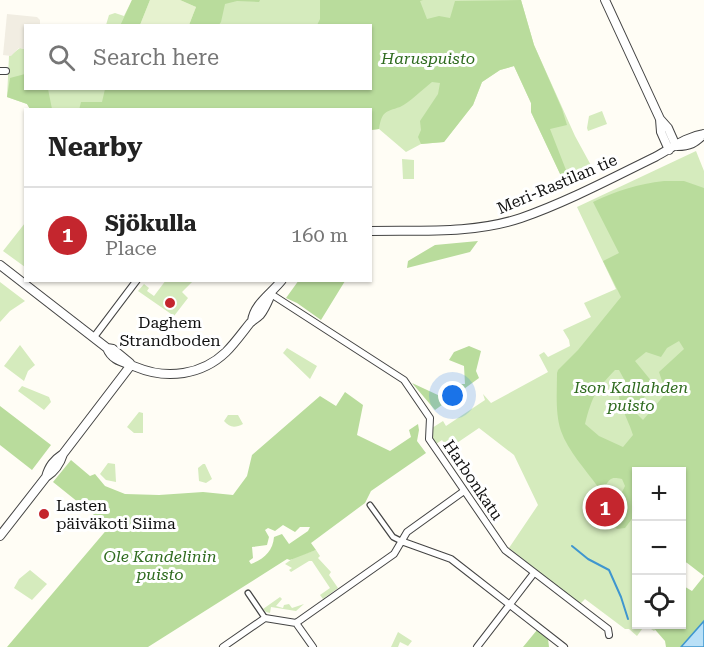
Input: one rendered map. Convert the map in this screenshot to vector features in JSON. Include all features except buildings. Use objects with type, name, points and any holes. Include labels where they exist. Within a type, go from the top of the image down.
[{"type":"street","points":[[605,0],[660,119],[661,132],[676,145]]},
{"type":"street","name":"Meri-Rastilan tie","points":[[372,231],[469,229],[507,222],[536,212],[676,145],[704,134]]},
{"type":"street","points":[[0,265],[107,348],[113,348],[131,364],[159,374],[180,374],[199,369],[225,353],[252,321],[256,309],[280,282]]},
{"type":"street","points":[[94,337],[135,282]]},
{"type":"street","name":"Harbonkatu","points":[[271,294],[404,380],[430,418],[429,439],[505,550],[608,629],[609,635]]},
{"type":"street","points":[[0,536],[46,477],[52,464],[63,454],[131,364]]},
{"type":"street","points":[[223,647],[265,618],[296,623],[394,554],[407,531],[464,491]]},
{"type":"street","points":[[370,505],[393,537],[451,560],[564,647]]},
{"type":"street","points":[[477,647],[534,573]]},
{"type":"street","points":[[248,593],[265,618]]},
{"type":"street","points":[[296,623],[313,647]]},
{"type":"green space","name":"Haruspuisto","points":[[132,0],[521,0],[534,45],[575,136],[593,169],[564,182],[531,112],[531,103],[514,66],[500,70],[482,82],[473,105],[444,142],[421,144],[406,152],[379,129],[372,130],[372,108],[29,108],[27,104],[7,97],[9,56],[20,48],[24,49],[24,90],[372,90],[372,24],[106,24],[109,15],[115,13],[124,16]]},
{"type":"green space","points":[[132,0],[150,0],[140,24],[121,24]]},
{"type":"green space","points":[[150,0],[180,0],[196,7],[189,24],[140,24]]},
{"type":"green space","points":[[180,0],[260,0],[259,2],[237,1],[225,4],[220,24],[189,24],[196,7]]},
{"type":"green space","name":"Haruspuisto","points":[[320,0],[423,0],[420,1],[427,19],[439,16],[450,18],[455,1],[521,0],[534,45],[567,125],[550,129],[566,170],[561,176],[531,112],[531,103],[514,66],[500,70],[482,82],[473,105],[444,142],[421,144],[418,137],[421,130],[420,121],[438,94],[440,83],[432,82],[404,105],[385,113],[379,129],[372,130],[372,108],[80,108],[81,102],[102,102],[105,90],[372,90],[372,24],[318,24],[320,19]]},
{"type":"green space","points":[[24,74],[24,90],[48,90],[52,108],[29,108],[27,104],[7,97],[10,78]]},
{"type":"green space","points":[[602,111],[607,124],[588,131],[589,116]]},
{"type":"green space","name":"Ison Kallahden puisto","points":[[696,151],[704,171],[704,573],[686,563],[686,467],[632,467],[632,629],[642,629],[637,636],[585,599],[580,604],[509,548],[538,505],[514,455],[479,428],[448,449],[442,440],[436,444],[432,437],[432,428],[443,421],[446,426],[485,400],[483,394],[491,403],[548,372],[539,355],[544,352],[548,357],[570,346],[563,330],[591,317],[584,303],[616,289],[577,207]]},
{"type":"green space","points":[[402,159],[414,160],[414,179],[403,179]]},
{"type":"green space","points":[[684,181],[704,188],[704,576],[686,562],[686,467],[632,467],[632,519],[625,528],[617,529],[613,525],[622,507],[622,492],[625,486],[622,479],[612,479],[605,486],[598,487],[568,446],[558,417],[558,370],[578,350],[621,297],[603,261],[619,253],[593,202],[627,188],[654,182]],"holes":[[[679,341],[684,349],[659,372],[666,393],[643,420],[635,412],[653,383],[635,361],[646,352],[661,357],[667,348]],[[615,370],[619,370],[625,381],[619,398],[633,435],[623,447],[599,436],[585,424],[595,395]]]},
{"type":"green space","points":[[24,224],[24,266],[3,251]]},
{"type":"green space","points":[[478,241],[470,252],[407,268],[408,261],[435,245]]},
{"type":"green space","points":[[0,282],[25,301],[10,311],[0,322]]},
{"type":"green space","name":"Daghem Strandboden","points":[[164,282],[192,282],[182,292],[188,298],[174,316],[138,291],[144,284],[149,288],[147,291],[154,296]]},
{"type":"green space","points":[[298,282],[344,282],[321,320],[286,298]]},
{"type":"green space","points":[[20,345],[35,365],[28,371],[24,381],[4,366]]},
{"type":"green space","points":[[469,346],[481,351],[476,371],[479,378],[435,410],[412,383],[440,396],[457,384],[465,384],[464,366],[449,360],[454,352]]},
{"type":"green space","points":[[287,348],[317,366],[310,379],[283,353]]},
{"type":"green space","points":[[22,386],[49,397],[51,402],[44,410],[18,391]]},
{"type":"green space","name":"Ole Kandelinin puisto","points":[[345,392],[363,405],[357,435],[390,451],[411,437],[409,430],[418,424],[417,441],[426,453],[371,491],[365,503],[311,543],[316,550],[290,560],[287,559],[148,647],[7,647],[109,527],[53,482],[71,460],[90,476],[95,474],[105,486],[125,494],[159,495],[203,492],[233,495],[247,476],[252,455],[320,396],[336,406]],"holes":[[[283,525],[295,532],[300,527],[310,527],[308,531],[289,544],[282,534],[274,537],[267,554],[251,564],[249,561],[253,558],[252,547],[267,545],[269,537],[265,530],[268,528],[275,531]]]},
{"type":"green space","points":[[0,406],[51,445],[32,470],[0,445]]},
{"type":"green space","points":[[139,412],[143,413],[143,433],[134,433],[127,427]]},
{"type":"green space","points":[[228,415],[238,415],[243,424],[235,427],[228,425],[224,421]]},
{"type":"green space","points":[[108,463],[115,464],[116,482],[106,480],[100,474]]},
{"type":"green space","points":[[203,464],[212,479],[206,483],[199,481],[198,468]]},
{"type":"green space","points":[[316,550],[320,556],[318,558],[331,572],[329,575],[338,588],[323,599],[320,595],[330,588],[312,561],[291,572],[289,570],[292,568],[285,564],[295,557]]},
{"type":"green space","points":[[30,570],[47,584],[32,600],[14,588],[19,579]]},
{"type":"green space","points":[[704,576],[704,621],[681,647],[666,647],[665,641],[654,629],[686,629],[686,587],[692,591]]},
{"type":"green space","points":[[280,597],[282,599],[276,606],[283,608],[284,605],[289,604],[292,608],[304,604],[296,611],[271,607],[270,613],[263,609]]},
{"type":"green space","points":[[537,630],[548,639],[549,647],[523,647]]},
{"type":"green space","points":[[398,632],[412,641],[408,646],[400,642],[398,647],[391,647]]},
{"type":"shaded area","points":[[7,14],[37,17],[40,24],[24,24],[24,49],[19,48],[11,56],[3,55]]},
{"type":"water","points":[[704,621],[704,647],[681,647]]},
{"type":"waterway","points":[[572,546],[588,559],[609,570],[628,619]]},
{"type":"place","name":"Daghem Strandboden","points":[[170,303]]},
{"type":"place","name":"Sjökulla","points":[[605,507]]},
{"type":"place","name":"Lasten päiväkoti Siima","points":[[44,514]]}]
